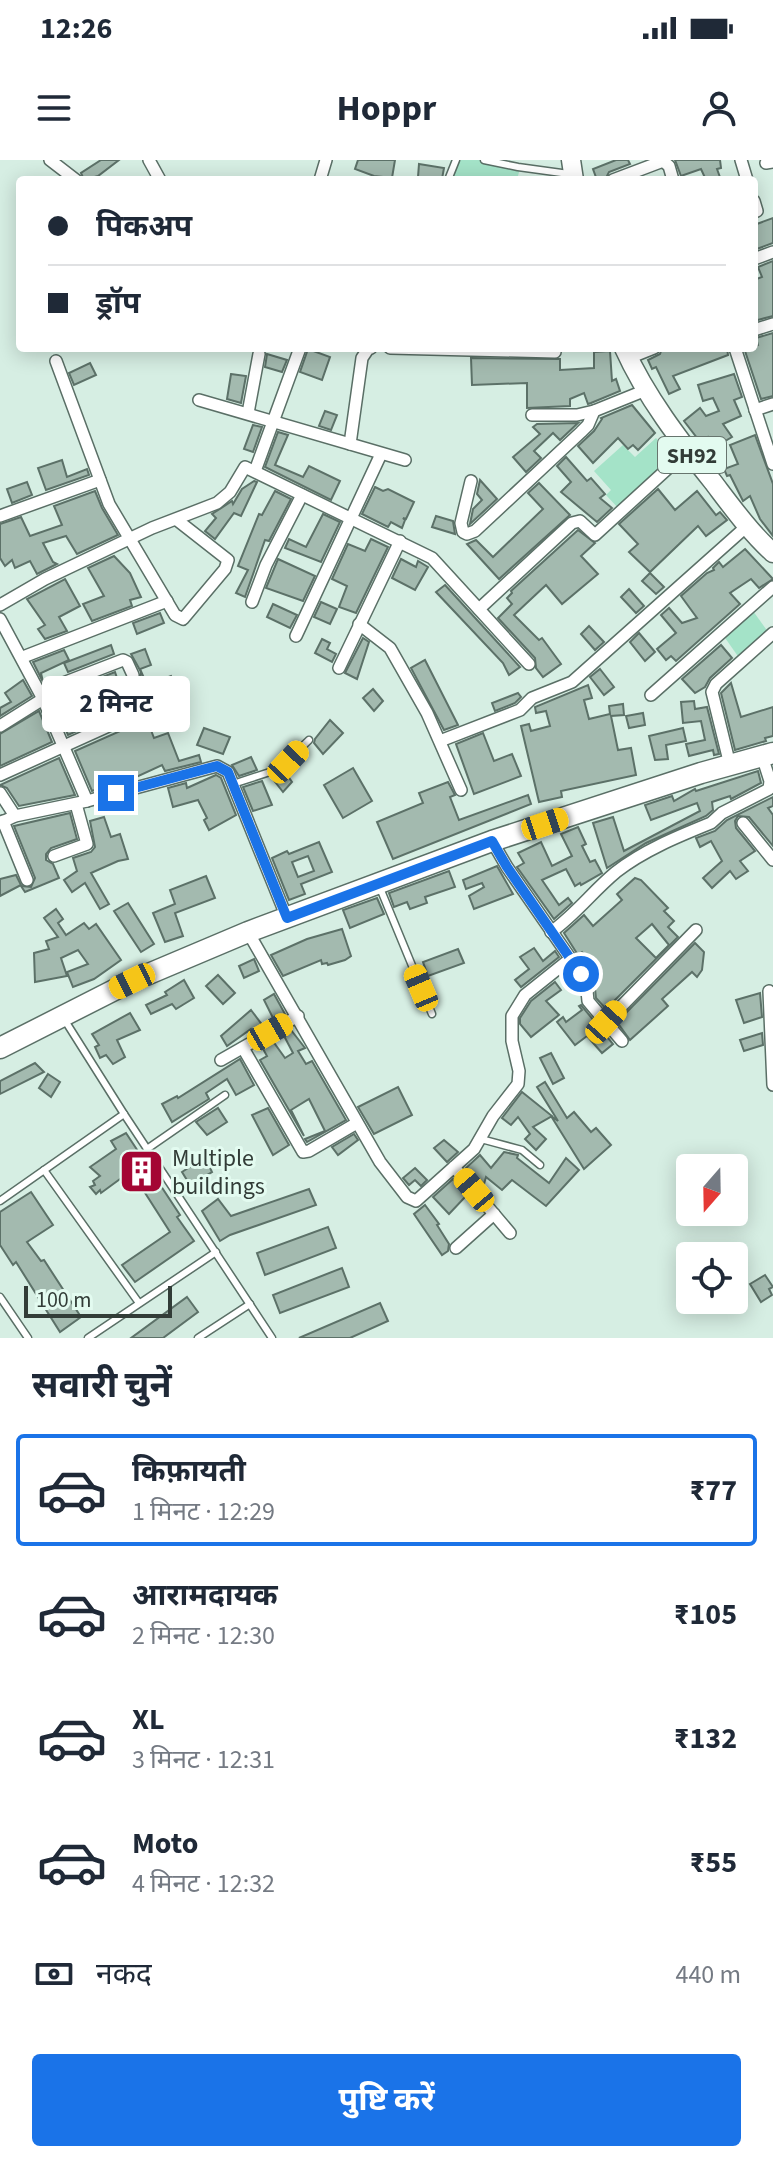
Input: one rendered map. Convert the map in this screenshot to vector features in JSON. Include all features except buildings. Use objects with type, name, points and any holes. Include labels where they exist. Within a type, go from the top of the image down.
[{"type":"highway","points":[[0,1048],[169,964],[248,932],[492,841],[768,755]]},
{"type":"main road","name":"SH92","points":[[627,353],[646,390],[688,450],[747,526],[773,553]]},
{"type":"street","points":[[50,160],[65,163]]},
{"type":"street","points":[[624,176],[663,161],[669,166],[672,176]]},
{"type":"street","points":[[255,471],[299,352]]},
{"type":"street","points":[[350,444],[362,358],[366,352]]},
{"type":"street","points":[[736,352],[772,460]]},
{"type":"street","points":[[248,413],[259,354]]},
{"type":"street","points":[[56,361],[109,504],[175,615],[183,619],[228,564],[225,557],[177,520]]},
{"type":"street","points":[[532,415],[577,415],[646,390]]},
{"type":"street","points":[[199,400],[405,460]]},
{"type":"street","points":[[755,410],[773,404]]},
{"type":"street","points":[[471,481],[461,523],[463,532],[467,534],[475,531],[581,432],[594,411]]},
{"type":"street","points":[[479,609],[572,523],[580,521],[595,535],[688,450]]},
{"type":"street","points":[[296,636],[381,454]]},
{"type":"street","points":[[0,605],[45,579],[128,539],[225,498],[245,467],[432,558],[529,664]]},
{"type":"street","points":[[0,516],[100,480]]},
{"type":"street","points":[[252,602],[266,565],[302,495]]},
{"type":"street","points":[[440,741],[520,710],[532,698],[572,682],[747,526]]},
{"type":"street","points":[[339,668],[400,541]]},
{"type":"street","points":[[651,695],[773,587]]},
{"type":"street","points":[[23,657],[167,601]]},
{"type":"street","points":[[0,619],[23,657],[65,746],[82,802],[87,844],[54,856]]},
{"type":"street","points":[[359,624],[390,648],[440,741],[461,790]]},
{"type":"street","points":[[730,765],[712,692],[716,684],[773,633]]},
{"type":"street","points":[[0,726],[41,695],[123,660],[133,675]]},
{"type":"street","points":[[0,775],[177,695]]},
{"type":"street","points":[[551,932],[631,861],[711,823],[722,813],[769,789],[768,755]]},
{"type":"street","points":[[6,820],[217,766],[228,772],[287,918]]},
{"type":"street","points":[[0,793],[27,880]]},
{"type":"street","points":[[743,823],[773,860]]},
{"type":"street","points":[[492,841],[586,981],[588,1001],[622,1041]]},
{"type":"street","points":[[606,1022],[696,930]]},
{"type":"street","points":[[248,932],[380,1162],[412,1201],[421,1199],[481,1139],[520,1078],[511,1029],[512,1016],[525,995],[570,959]]},
{"type":"street","points":[[769,991],[773,1085]]},
{"type":"street","points":[[221,1060],[298,1016]]},
{"type":"street","points":[[243,1048],[303,1152],[357,1123]]},
{"type":"street","points":[[454,1167],[510,1233]]},
{"type":"street","points":[[456,1248],[494,1214]]},
{"type":"lane","points":[[484,160],[532,170],[573,171]]},
{"type":"lane","points":[[233,784],[279,769],[309,740]]},
{"type":"lane","points":[[378,883],[432,1014]]},
{"type":"lane","points":[[62,1016],[272,1338]]},
{"type":"lane","points":[[147,1149],[225,1095]]},
{"type":"lane","points":[[0,1201],[124,1114]]},
{"type":"lane","points":[[481,1139],[522,1150],[540,1165]]},
{"type":"lane","points":[[44,1170],[139,1303]]},
{"type":"lane","points":[[88,1338],[216,1252]]},
{"type":"lane","points":[[0,1297],[28,1338]]},
{"type":"lane","points":[[198,1338],[250,1304]]},
{"type":"green space","points":[[451,160],[504,160],[521,164],[518,176],[448,176]]},
{"type":"green space","points":[[656,438],[675,458],[619,509],[606,495],[611,490],[594,471],[623,445],[635,457]]},
{"type":"green space","points":[[753,611],[771,636],[742,662],[723,635]]},
{"type":"place","name":"Multiple buildings","points":[[141,1172]]},
{"type":"route","points":[[116,793],[217,766],[224,768],[287,918],[492,841],[581,974]]}]
